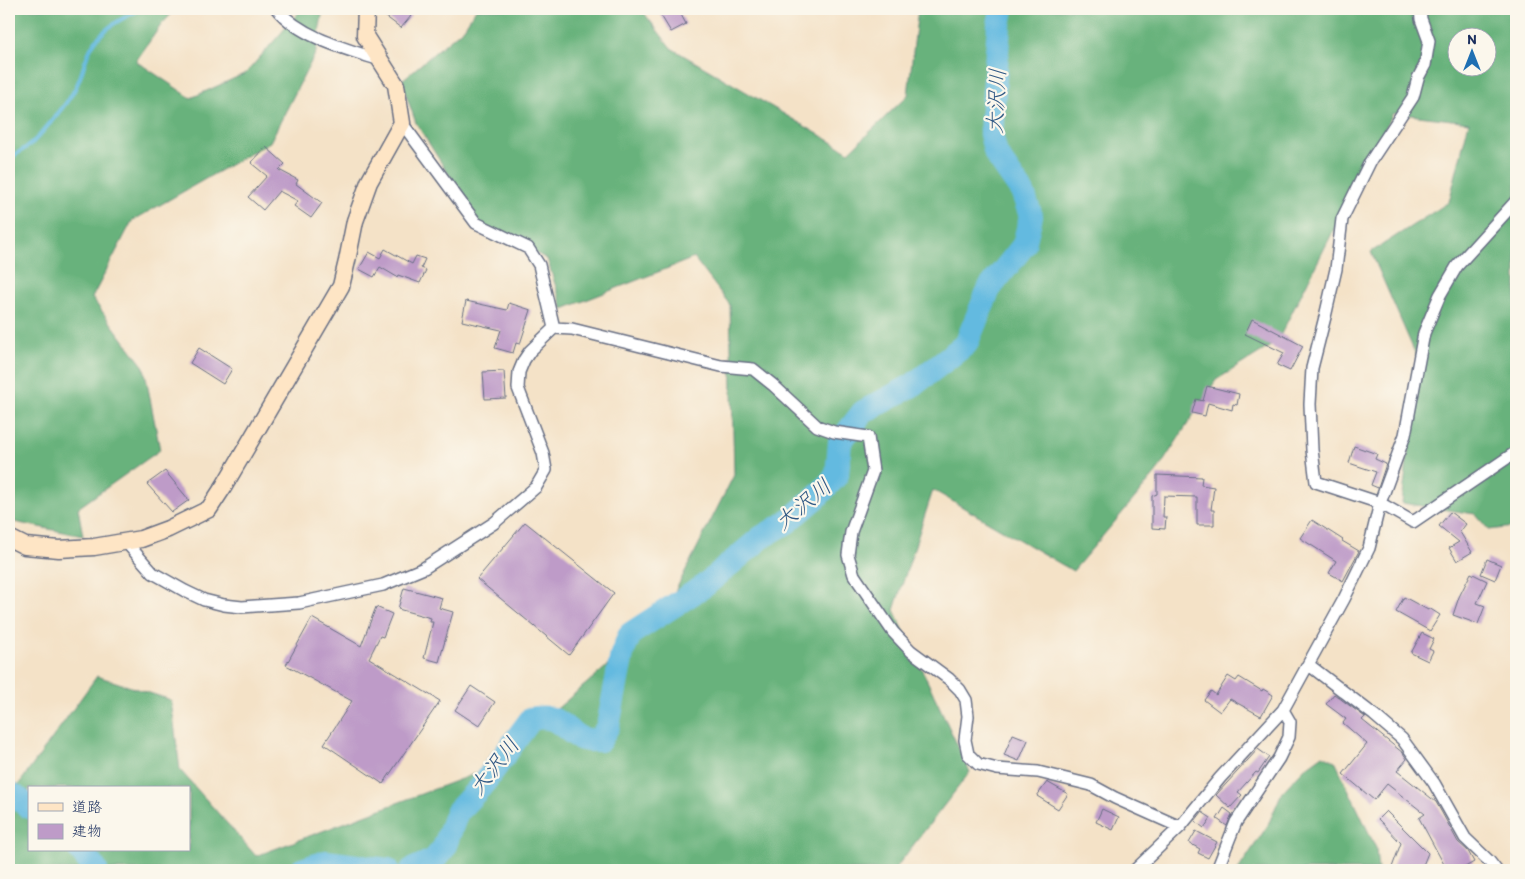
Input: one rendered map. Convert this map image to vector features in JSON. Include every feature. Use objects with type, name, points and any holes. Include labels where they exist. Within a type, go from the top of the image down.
[{"type":"street","points":[[277,9],[306,32],[333,45],[380,60]]},
{"type":"street","points":[[366,9],[365,36],[396,85],[402,124],[476,222],[528,248],[539,265],[554,328]]},
{"type":"street","points":[[1420,9],[1421,19],[1429,40],[1425,65],[1418,78],[1413,97],[1370,162],[1342,219],[1336,269],[1326,317],[1312,368],[1310,413],[1316,482],[1380,503],[1413,522],[1516,452]]},
{"type":"street","points":[[9,538],[25,546],[59,549],[94,547],[141,538],[168,530],[209,509],[341,286],[355,221],[368,182],[402,124]]},
{"type":"street","points":[[1135,870],[1180,827],[1220,778],[1283,710],[1309,665],[1370,548],[1380,503],[1405,435],[1424,334],[1440,295],[1457,266],[1516,201]]},
{"type":"street","points":[[124,541],[153,573],[185,592],[224,606],[242,607],[300,603],[383,585],[424,568],[494,523],[536,487],[546,470],[543,453],[518,388],[519,372],[530,351],[554,328],[572,329],[721,366],[753,369],[773,384],[817,426],[834,432],[868,437],[873,471],[851,532],[848,555],[854,575],[893,632],[911,650],[949,679],[960,690],[966,700],[968,716],[965,740],[968,754],[978,764],[997,769],[1038,772],[1091,785],[1115,798],[1180,827]]},
{"type":"street","points":[[1309,665],[1374,715],[1402,740],[1434,783],[1465,838],[1489,860],[1496,870]]},
{"type":"street","points":[[1218,870],[1236,822],[1279,758],[1289,737],[1290,722],[1283,710]]},
{"type":"green space","points":[[9,9],[176,9],[161,25],[136,61],[191,98],[246,73],[302,9],[323,9],[316,52],[270,142],[132,221],[92,298],[144,367],[160,450],[78,508],[83,536],[9,521]]},
{"type":"green space","points":[[476,9],[641,9],[671,48],[849,152],[908,95],[918,9],[1516,9],[1516,512],[1513,527],[1489,530],[1475,514],[1402,503],[1419,362],[1371,252],[1449,202],[1469,122],[1393,113],[1277,342],[1216,380],[1156,473],[1073,571],[933,490],[894,610],[970,772],[894,870],[9,870],[9,798],[97,676],[171,700],[180,770],[256,856],[485,770],[660,621],[734,475],[730,305],[694,258],[563,309],[547,259],[480,224],[416,123],[401,81],[464,28]]},
{"type":"green space","points":[[1323,755],[1335,761],[1376,848],[1378,870],[1238,870],[1268,825],[1282,792],[1305,768]]},
{"type":"building","points":[[391,9],[402,9],[411,16],[401,28],[385,16]]},
{"type":"building","points":[[657,9],[678,9],[686,24],[671,32]]},
{"type":"building","points":[[266,147],[285,164],[279,170],[298,180],[296,184],[322,203],[311,218],[294,206],[298,201],[279,191],[263,210],[248,197],[267,176],[251,163]]},
{"type":"building","points":[[385,249],[412,264],[416,256],[425,259],[421,268],[426,270],[420,283],[398,275],[397,277],[380,267],[374,277],[359,269],[369,252],[380,258]]},
{"type":"building","points":[[466,301],[507,310],[509,303],[531,310],[520,344],[516,343],[513,353],[495,348],[501,330],[462,321]]},
{"type":"building","points":[[1252,319],[1303,346],[1290,371],[1277,365],[1284,353],[1245,334]]},
{"type":"building","points":[[199,348],[232,369],[223,384],[190,363]]},
{"type":"building","points":[[504,371],[506,398],[485,399],[483,372]]},
{"type":"building","points":[[1207,386],[1239,394],[1237,405],[1233,404],[1232,410],[1208,403],[1205,416],[1192,413],[1196,399],[1203,401]]},
{"type":"building","points":[[1354,446],[1377,454],[1375,459],[1386,464],[1378,488],[1371,485],[1376,472],[1349,463]]},
{"type":"building","points":[[165,471],[189,500],[172,512],[147,484]]},
{"type":"building","points":[[1157,475],[1202,477],[1201,485],[1214,487],[1211,510],[1214,510],[1214,525],[1197,525],[1197,497],[1164,496],[1163,517],[1166,517],[1165,529],[1152,528],[1152,496],[1157,494]]},
{"type":"building","points":[[1450,512],[1466,524],[1460,532],[1472,552],[1457,561],[1449,548],[1459,542],[1439,526]]},
{"type":"building","points":[[1312,520],[1359,551],[1343,581],[1329,573],[1336,561],[1300,538]]},
{"type":"building","points":[[525,522],[614,593],[569,655],[477,579]]},
{"type":"building","points":[[1487,559],[1501,565],[1495,580],[1481,574]]},
{"type":"building","points":[[1471,573],[1487,581],[1477,603],[1485,606],[1478,624],[1453,615],[1459,597]]},
{"type":"building","points":[[404,588],[442,598],[439,608],[453,612],[439,662],[424,658],[433,622],[430,622],[431,618],[398,609]]},
{"type":"building","points":[[1404,597],[1440,615],[1430,631],[1396,612]]},
{"type":"building","points":[[376,607],[392,614],[383,637],[380,636],[369,658],[440,701],[383,784],[324,744],[352,701],[286,665],[312,618],[361,646]]},
{"type":"building","points":[[1422,633],[1434,639],[1429,649],[1433,651],[1428,661],[1411,653]]},
{"type":"building","points":[[1228,676],[1236,681],[1239,677],[1262,691],[1263,689],[1273,695],[1261,716],[1230,699],[1220,712],[1204,700],[1211,691],[1216,695]]},
{"type":"building","points":[[471,686],[495,702],[479,726],[455,710]]},
{"type":"building","points":[[1334,694],[1365,717],[1362,720],[1403,753],[1407,759],[1397,771],[1436,802],[1458,842],[1468,851],[1474,862],[1460,870],[1447,870],[1419,818],[1425,814],[1387,784],[1374,800],[1343,774],[1367,744],[1343,723],[1346,719],[1326,704]]},
{"type":"building","points":[[1013,734],[1028,740],[1019,761],[1004,755]]},
{"type":"building","points":[[1258,749],[1269,757],[1258,773],[1256,772],[1238,792],[1242,795],[1230,808],[1216,795]]},
{"type":"building","points":[[1047,782],[1068,794],[1058,809],[1037,796]]},
{"type":"building","points":[[1224,808],[1232,814],[1227,826],[1217,819]]},
{"type":"building","points":[[1102,809],[1119,817],[1113,830],[1096,822]]},
{"type":"building","points":[[1386,811],[1428,853],[1421,870],[1391,870],[1401,843],[1378,819]]},
{"type":"building","points":[[1202,812],[1211,818],[1204,828],[1195,821]]},
{"type":"building","points":[[1196,831],[1217,842],[1208,858],[1198,853],[1200,849],[1189,843]]},
{"type":"waterway","points":[[9,160],[33,142],[64,105],[75,89],[89,52],[98,37],[111,26],[141,9]]},
{"type":"waterway","name":"大沢川","points":[[412,870],[434,860],[444,848],[457,812],[484,783],[531,719],[553,719],[580,738],[600,740],[608,726],[622,654],[630,634],[704,586],[762,537],[786,523],[817,497],[837,475],[840,442],[863,412],[913,385],[966,344],[989,289],[1024,245],[1031,216],[1023,193],[996,154],[991,134],[999,25],[1002,9]]},
{"type":"waterway","name":"大沢川","points":[[9,793],[28,806]]},
{"type":"waterway","name":"大沢川","points":[[82,852],[96,870]]},
{"type":"waterway","name":"大沢川","points":[[302,870],[326,862],[388,870]]}]
